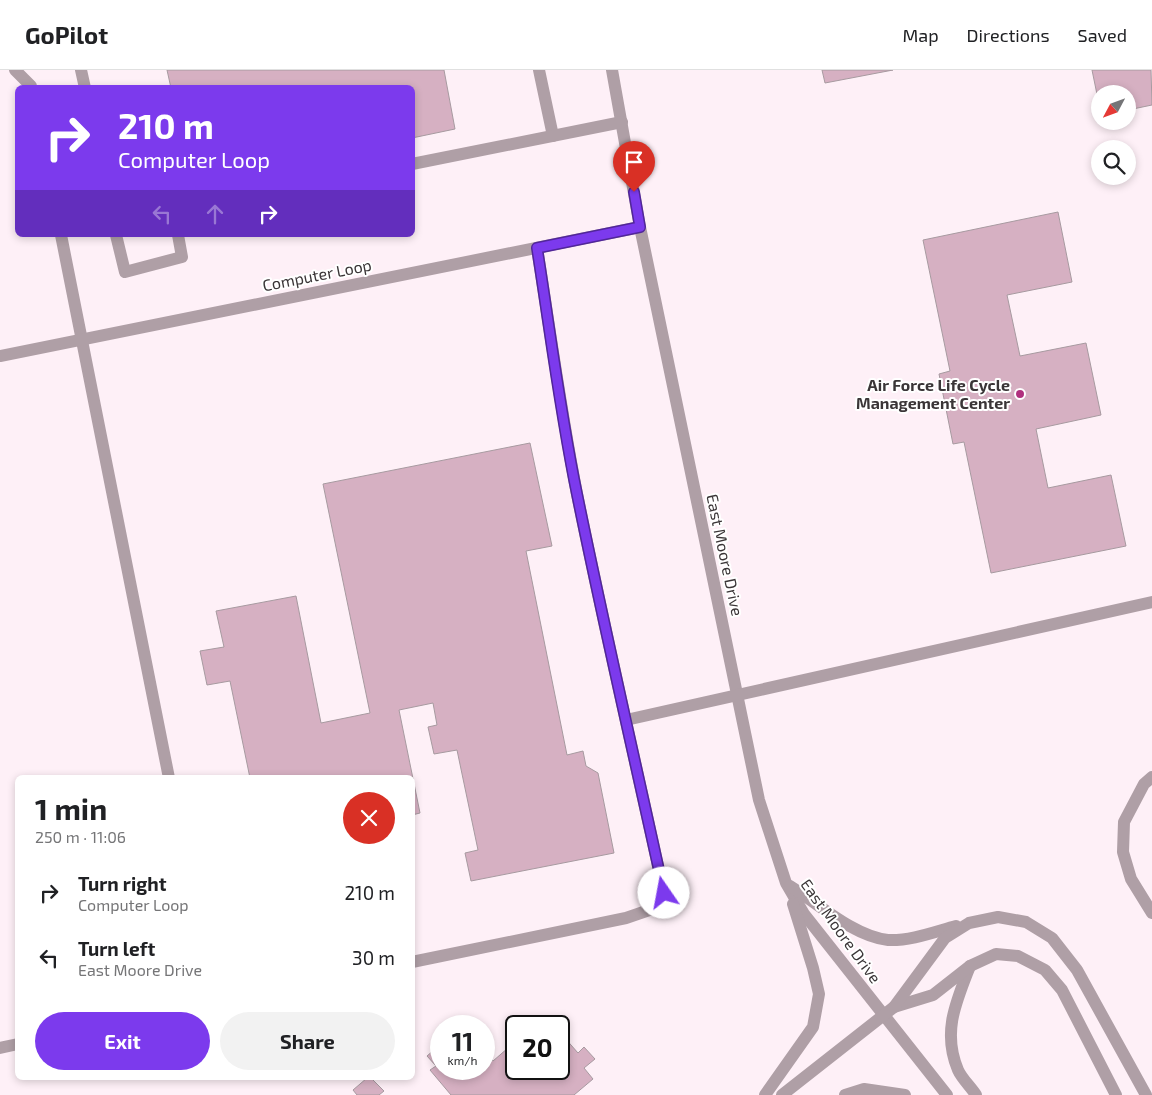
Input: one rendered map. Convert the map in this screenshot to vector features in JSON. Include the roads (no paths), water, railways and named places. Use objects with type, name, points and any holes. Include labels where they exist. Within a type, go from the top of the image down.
[{"type":"street","points":[[15,70],[29,85]]},
{"type":"street","points":[[27,70],[31,85]]},
{"type":"street","points":[[81,70],[84,85]]},
{"type":"street","points":[[539,70],[553,136]]},
{"type":"street","name":"East Moore Drive","points":[[612,70],[640,227],[759,800],[786,883],[804,914],[947,1095]]},
{"type":"street","points":[[415,163],[622,122]]},
{"type":"street","name":"Computer Loop","points":[[0,356],[640,227]]},
{"type":"street","points":[[61,237],[168,775]]},
{"type":"street","points":[[116,237],[125,272],[182,257],[178,237]]},
{"type":"street","points":[[415,961],[626,918],[658,907],[664,893],[577,493],[553,360],[551,332],[537,248]]},
{"type":"street","points":[[626,720],[1152,602]]},
{"type":"street","points":[[1151,911],[1131,880],[1123,852],[1124,822],[1144,784],[1152,777]]},
{"type":"street","points":[[786,883],[857,930],[886,940],[909,938],[998,917],[1026,922],[1052,938],[1077,970],[1146,1095]]},
{"type":"street","points":[[765,1095],[813,1027],[819,994],[813,968],[786,883]]},
{"type":"street","points":[[782,1095],[894,1007],[945,938],[968,923]]},
{"type":"street","points":[[894,1007],[933,995],[970,966],[996,954],[1018,956],[1045,970],[1062,990],[1116,1095]]},
{"type":"street","points":[[970,966],[955,1005],[949,1038],[958,1071],[976,1095]]},
{"type":"street","points":[[0,1048],[15,1045]]},
{"type":"street","points":[[845,1095],[864,1089],[905,1095]]},
{"type":"place","name":"Air Force Life Cycle Management Center","points":[[1020,394]]}]
